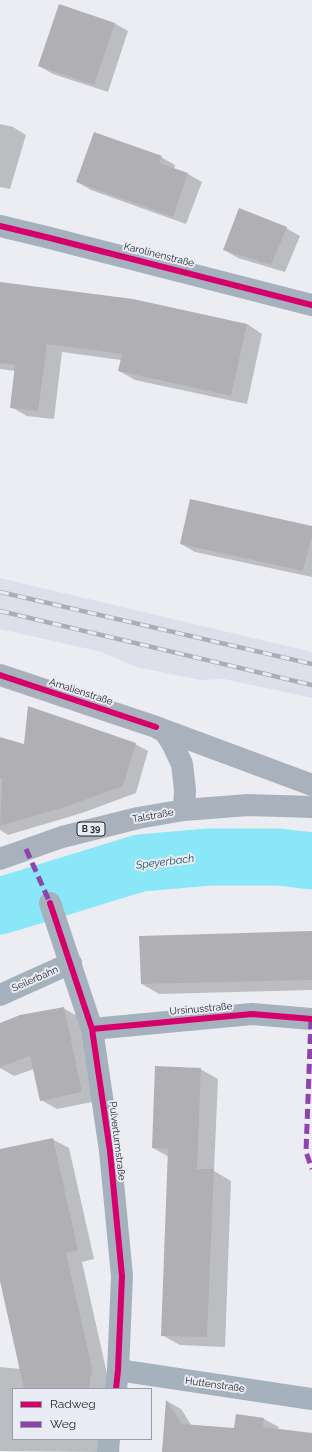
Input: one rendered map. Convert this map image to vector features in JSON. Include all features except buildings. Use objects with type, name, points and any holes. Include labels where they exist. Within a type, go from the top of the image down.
[{"type":"main road","name":"Amalienstraße","points":[[0,675],[156,727],[312,785]]},
{"type":"main road","points":[[156,727],[165,732],[178,752],[182,764],[185,790],[184,810]]},
{"type":"main road","name":"Talstraße","points":[[0,859],[62,837],[138,818],[184,810],[248,805],[312,807]]},
{"type":"street","name":"Karolinenstraße","points":[[0,226],[312,305]]},
{"type":"street","name":"Pulverturmstraße","points":[[50,903],[92,1029],[110,1151],[122,1276],[117,1380]]},
{"type":"street","name":"Seilerbahn","points":[[0,995],[71,963]]},
{"type":"street","name":"Ursinusstraße","points":[[92,1029],[252,1014],[312,1019]]},
{"type":"street","name":"Huttenstraße","points":[[117,1380],[312,1399]]},
{"type":"street","points":[[108,1452],[110,1440]]},
{"type":"shaded area","points":[[0,578],[312,652],[312,698],[224,679],[200,680],[136,667],[102,652],[0,629]]},
{"type":"waterway","name":"Speyerbach","points":[[0,906],[140,863],[209,857],[279,857],[312,861]]},
{"type":"railway","points":[[0,592],[312,664]]},
{"type":"railway","points":[[0,611],[312,685]]},
{"type":"marked path","points":[[26,849],[50,903]]},
{"type":"marked path","points":[[311,1019],[306,1152],[312,1169]]},
{"type":"cycle path","points":[[0,226],[312,305]]},
{"type":"cycle path","points":[[0,675],[156,727]]},
{"type":"cycle path","points":[[50,903],[92,1029],[110,1151],[122,1276],[116,1388]]},
{"type":"cycle path","points":[[92,1029],[252,1014],[312,1019]]}]
